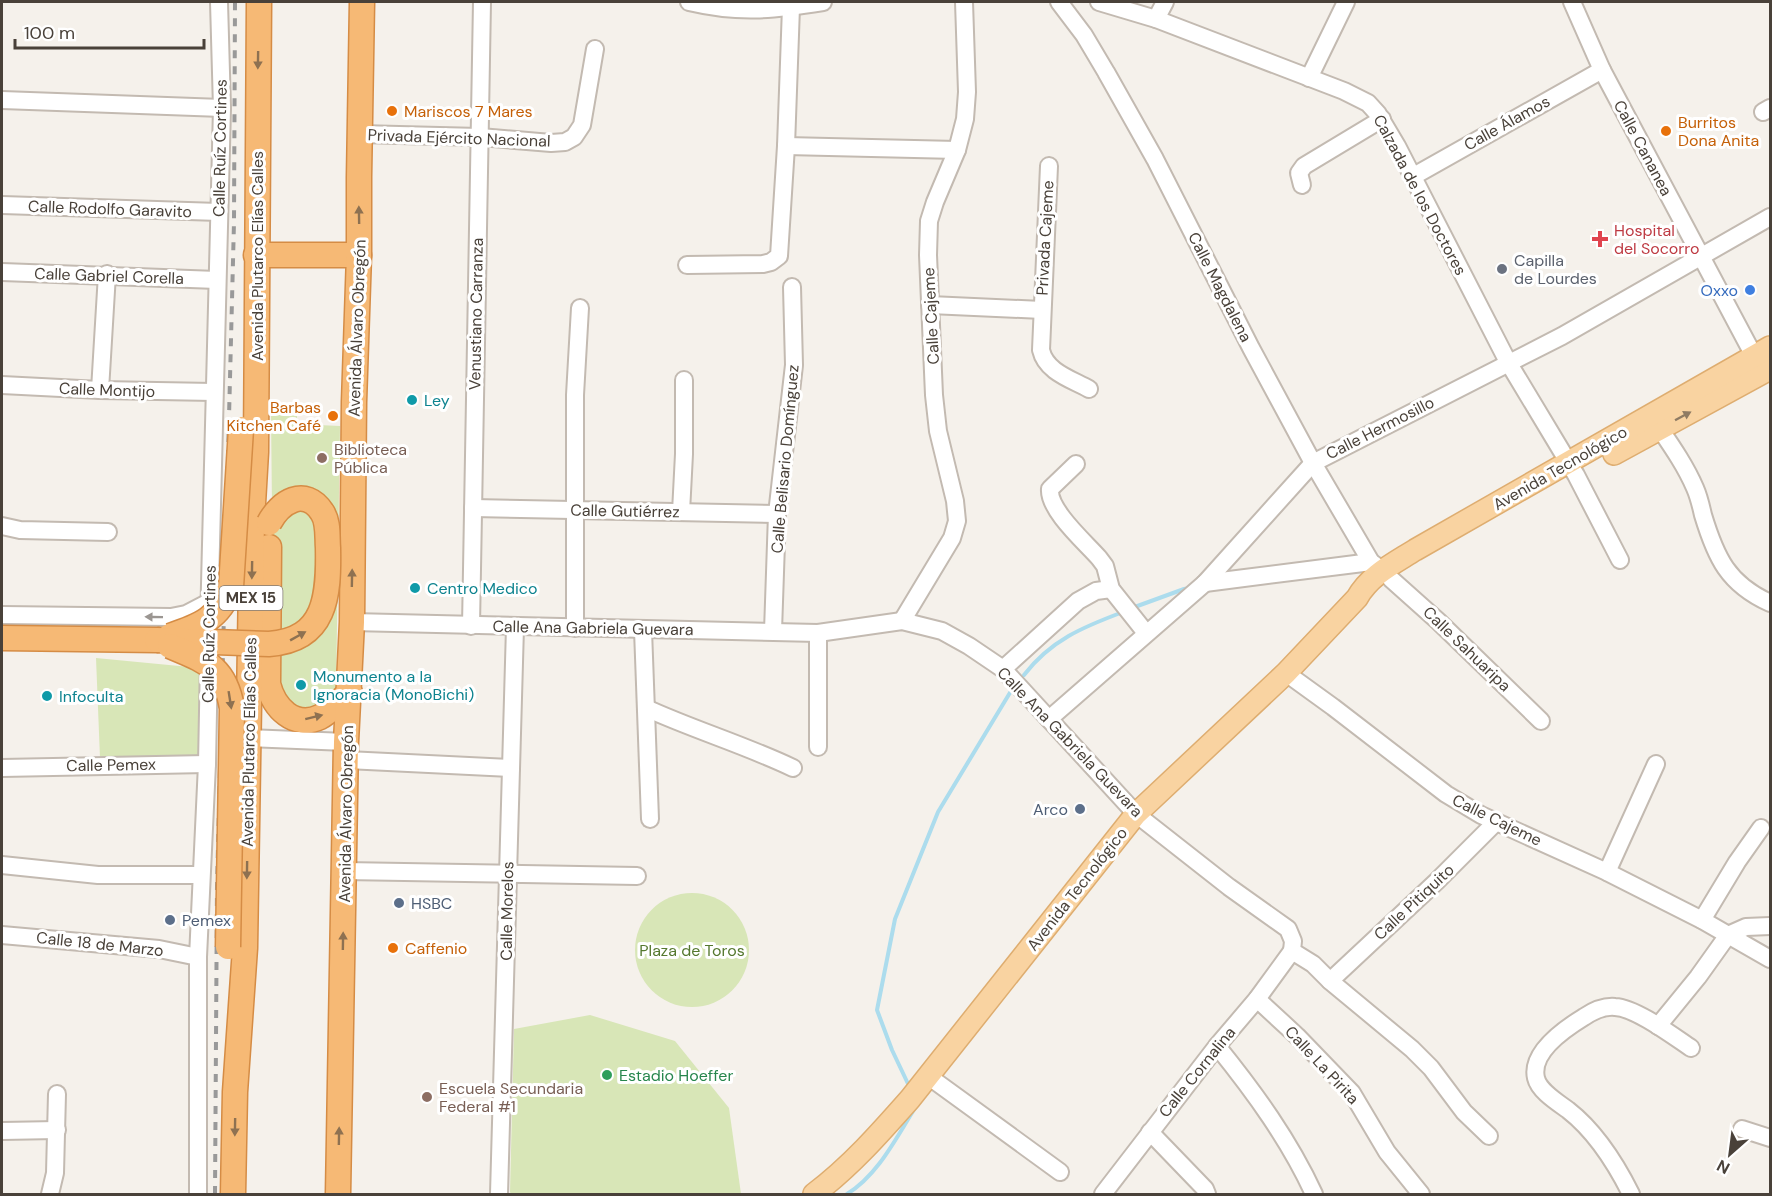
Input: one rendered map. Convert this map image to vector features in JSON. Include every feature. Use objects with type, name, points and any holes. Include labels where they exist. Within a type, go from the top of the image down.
[{"type":"highway","name":"Avenida Plutarco Elías Calles","points":[[234,1194],[235,1092],[245,948],[250,738],[252,521],[258,307],[256,255],[259,2]]},
{"type":"highway","name":"Avenida Álvaro Obregón","points":[[338,1194],[344,871],[352,622],[354,402],[360,255],[359,134],[362,2]]},
{"type":"highway","points":[[256,255],[360,255]]},
{"type":"highway","points":[[157,640],[200,625],[219,610],[227,599],[233,574],[248,351],[258,307]]},
{"type":"highway","points":[[2,638],[157,640],[269,644],[286,642],[303,635],[315,622],[326,594],[328,573],[327,524],[323,513],[305,499],[294,498],[285,502],[278,508],[269,523],[268,684],[276,705],[295,719],[318,718],[350,693]]},
{"type":"highway","points":[[157,640],[204,662],[224,680],[232,708],[228,947],[235,1092]]},
{"type":"main road","name":"Avenida Tecnológico","points":[[814,1194],[872,1142],[928,1076],[1136,814],[1286,673],[1357,598],[1388,569],[1572,470],[1762,351]]},
{"type":"main road","name":"Avenida Tecnológico","points":[[1572,470],[1660,429],[1770,369]]},
{"type":"street","name":"Calle Ruíz Cortines","points":[[198,1194],[198,957],[200,875],[207,764],[222,108],[219,2]]},
{"type":"street","name":"Venustiano Carranza","points":[[471,626],[482,2]]},
{"type":"street","points":[[689,2],[729,10],[764,10],[823,2]]},
{"type":"street","name":"Calle Cajeme","points":[[902,621],[952,538],[957,521],[938,431],[928,255],[929,221],[957,150],[965,119],[967,92],[964,2]]},
{"type":"street","name":"Calle Magdalena","points":[[1059,2],[1084,35],[1155,159],[1251,348],[1313,463],[1388,569]]},
{"type":"street","name":"Calzada de los Doctores","points":[[1099,2],[1156,19],[1368,103],[1382,119],[1508,362],[1572,470],[1620,560]]},
{"type":"street","points":[[1156,19],[1165,2]]},
{"type":"street","points":[[1309,78],[1346,2]]},
{"type":"street","name":"Calle Cananea","points":[[1572,2],[1602,70],[1701,257],[1762,351]]},
{"type":"street","points":[[687,265],[763,264],[779,256],[791,7]]},
{"type":"street","name":"Privada Ejército Nacional","points":[[359,134],[565,142],[574,137],[584,119],[595,49]]},
{"type":"street","name":"Calle Álamos","points":[[1412,177],[1602,70]]},
{"type":"street","points":[[2,100],[222,108]]},
{"type":"street","points":[[1302,185],[1299,173],[1304,166],[1382,119]]},
{"type":"street","points":[[786,146],[957,150]]},
{"type":"street","name":"Privada Cajeme","points":[[1049,166],[1041,350],[1043,358],[1055,371],[1089,389]]},
{"type":"street","name":"Calle Rodolfo Garavito","points":[[2,205],[219,212]]},
{"type":"street","name":"Calle Hermosillo","points":[[1049,719],[1205,583],[1313,463],[1562,336],[1770,217]]},
{"type":"street","name":"Calle Gabriel Corella","points":[[2,272],[106,274],[218,280]]},
{"type":"street","points":[[100,390],[106,274]]},
{"type":"street","name":"Calle Belisario Domínguez","points":[[773,631],[777,514],[794,365],[792,287]]},
{"type":"street","name":"Privada Cajeme","points":[[930,305],[1042,310]]},
{"type":"street","points":[[575,628],[575,395],[579,308]]},
{"type":"street","points":[[681,512],[684,380]]},
{"type":"street","name":"Calle Montijo","points":[[2,385],[214,392]]},
{"type":"street","points":[[1660,429],[1682,460],[1696,490],[1719,559],[1730,574],[1746,589],[1770,603]]},
{"type":"street","points":[[1076,464],[1050,489],[1049,496],[1060,514],[1105,566],[1111,589],[1146,633]]},
{"type":"street","name":"Calle Gutiérrez","points":[[473,508],[777,514]]},
{"type":"street","points":[[2,526],[20,530],[108,532]]},
{"type":"street","points":[[1205,583],[1388,569]]},
{"type":"street","name":"Calle Sahuaripa","points":[[1388,569],[1541,721]]},
{"type":"street","points":[[1003,669],[1078,601],[1096,591],[1111,589]]},
{"type":"street","points":[[2,615],[171,617],[186,615],[209,602]]},
{"type":"street","name":"Calle Ana Gabriela Guevara","points":[[352,622],[818,633],[902,621],[942,631],[1003,669],[1136,814],[1229,887],[1288,929],[1293,942],[1292,951]]},
{"type":"street","name":"Calle Morelos","points":[[499,1194],[515,627]]},
{"type":"street","points":[[643,630],[650,819]]},
{"type":"street","points":[[818,633],[818,747]]},
{"type":"street","name":"Calle Cajeme","points":[[1286,673],[1446,794],[1496,822],[1607,872],[1702,920],[1770,958]]},
{"type":"street","points":[[646,708],[794,768]]},
{"type":"street","points":[[250,738],[347,751],[511,768]]},
{"type":"street","name":"Calle Pemex","points":[[6,765],[207,764]]},
{"type":"street","points":[[1607,872],[1656,764]]},
{"type":"street","name":"Calle Pitiquito","points":[[1330,981],[1496,822]]},
{"type":"street","points":[[1702,920],[1737,862],[1761,828]]},
{"type":"street","points":[[2,865],[98,875],[200,875]]},
{"type":"street","points":[[344,871],[637,876]]},
{"type":"street","points":[[1658,1026],[1698,977],[1728,935],[1746,927],[1770,926]]},
{"type":"street","name":"Calle 18 de Marzo","points":[[2,935],[159,949],[198,957]]},
{"type":"street","points":[[1292,951],[1313,964],[1330,981],[1412,1048],[1431,1068],[1464,1112],[1490,1136]]},
{"type":"street","name":"Calle Cornalina","points":[[1103,1194],[1217,1046],[1257,999],[1292,951]]},
{"type":"street","name":"Calle La Pirita","points":[[1257,999],[1297,1036],[1353,1094],[1387,1152],[1421,1194]]},
{"type":"street","points":[[1631,1194],[1620,1173],[1595,1139],[1570,1112],[1538,1084],[1535,1069],[1544,1050],[1553,1039],[1586,1015],[1604,1008],[1618,1007],[1658,1026],[1692,1048]]},
{"type":"street","points":[[1217,1046],[1256,1094],[1300,1164],[1314,1194]]},
{"type":"street","points":[[928,1076],[1060,1172]]},
{"type":"street","points":[[50,1194],[55,1173],[57,1094]]},
{"type":"street","points":[[1742,1129],[1770,1138]]},
{"type":"street","points":[[2,1131],[57,1130]]},
{"type":"street","points":[[1150,1132],[1205,1189],[1207,1194]]},
{"type":"green space","points":[[271,414],[297,415],[297,424],[340,426],[336,691],[328,704],[298,714],[274,694]]},
{"type":"green space","points":[[96,658],[200,668],[198,758],[100,758]]},
{"type":"green space","name":"Plaza de Toros","points":[[692,893],[714,898],[732,910],[744,928],[749,950],[744,972],[732,990],[714,1002],[692,1007],[670,1002],[652,990],[640,972],[635,950],[640,928],[652,910],[670,898]]},
{"type":"green space","name":"Estadio Hoeffer","points":[[590,1015],[675,1041],[729,1108],[741,1194],[511,1194],[514,1029]]},
{"type":"waterway","points":[[1132,608],[1190,588]]},
{"type":"waterway","points":[[1024,675],[1045,652],[1069,636],[1123,612]]},
{"type":"waterway","points":[[910,1088],[877,1010],[895,919],[938,812],[1011,691]]},
{"type":"waterway","points":[[847,1194],[868,1177],[877,1166],[915,1108]]},
{"type":"railway","points":[[215,1194],[217,886],[234,222],[235,2]]},
{"type":"place","name":"Mariscos 7 Mares","points":[[392,111]]},
{"type":"place","name":"Burritos Dona Anita","points":[[1666,131]]},
{"type":"place","name":"Hospital del Socorro","points":[[1600,239]]},
{"type":"place","name":"Capilla de Lourdes","points":[[1502,269]]},
{"type":"place","name":"Oxxo","points":[[1750,290]]},
{"type":"place","name":"Ley","points":[[412,400]]},
{"type":"place","name":"Barbas Kitchen Café","points":[[333,416]]},
{"type":"place","name":"Biblioteca Pública","points":[[322,458]]},
{"type":"place","name":"Centro Medico","points":[[415,588]]},
{"type":"place","name":"Monumento a la Ignoracia (MonoBichi)","points":[[301,685]]},
{"type":"place","name":"Infoculta","points":[[47,696]]},
{"type":"place","name":"Arco","points":[[1080,809]]},
{"type":"place","name":"HSBC","points":[[399,903]]},
{"type":"place","name":"Pemex","points":[[170,920]]},
{"type":"place","name":"Caffenio","points":[[393,948]]},
{"type":"place","name":"Estadio Hoeffer","points":[[607,1075]]},
{"type":"place","name":"Escuela Secundaria Federal #1","points":[[427,1097]]}]
